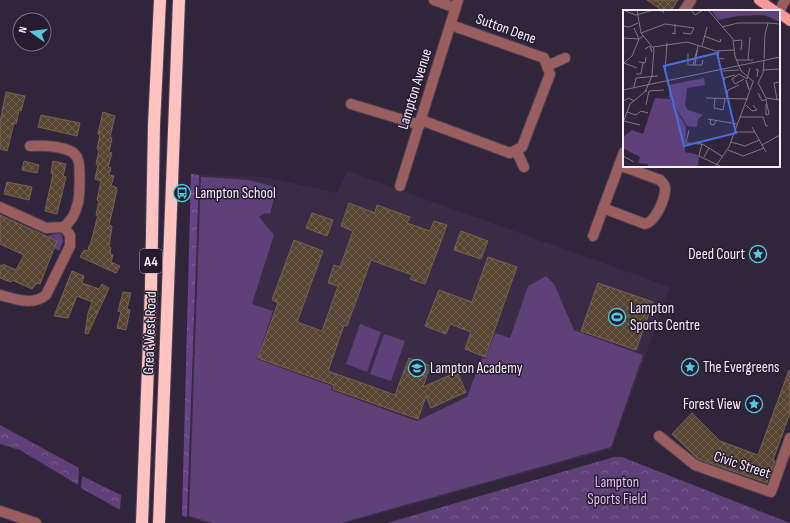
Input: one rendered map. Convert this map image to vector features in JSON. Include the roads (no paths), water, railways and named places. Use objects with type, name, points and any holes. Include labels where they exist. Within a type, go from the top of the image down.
[{"type":"highway","name":"Great West Road","points":[[142,523],[151,288],[154,110],[160,0]]},
{"type":"highway","name":"Great West Road","points":[[159,523],[179,0]]},
{"type":"main road","points":[[759,0],[774,10]]},
{"type":"main road","points":[[780,14],[790,21]]},
{"type":"street","points":[[434,0],[457,4]]},
{"type":"street","points":[[685,10],[691,0]]},
{"type":"street","points":[[780,11],[785,0]]},
{"type":"street","name":"Lampton Avenue","points":[[400,186],[421,123],[457,4]]},
{"type":"street","name":"Sutton Dene","points":[[451,25],[544,58],[547,66]]},
{"type":"street","points":[[351,104],[421,123],[510,153],[522,147],[550,74],[547,66],[564,58]]},
{"type":"street","points":[[0,207],[46,228],[64,227],[72,220],[78,205],[79,164],[77,157],[70,151],[58,148],[41,145],[30,146]]},
{"type":"street","points":[[516,150],[524,167]]},
{"type":"street","points":[[592,236],[623,155]]},
{"type":"street","points":[[619,165],[623,166]]},
{"type":"street","points":[[603,208],[645,224],[651,223],[654,219],[666,190],[664,184],[660,180],[624,167]]},
{"type":"street","points":[[0,295],[26,301],[40,299],[46,294],[70,246],[70,235],[64,227]]},
{"type":"street","name":"Civic Street","points":[[659,436],[695,465],[771,492],[790,438]]},
{"type":"street","points":[[0,511],[36,523]]},
{"type":"place","name":"Lampton School","points":[[182,193]]},
{"type":"place","name":"Deed Court","points":[[758,254]]},
{"type":"place","name":"Lampton Sports Centre","points":[[617,317]]},
{"type":"place","name":"The Evergreens","points":[[690,367]]},
{"type":"place","name":"Lampton Academy","points":[[417,368]]},
{"type":"place","name":"Forest View","points":[[754,404]]},
{"type":"park label","name":"Lampton Sports Field","points":[[617,490]]}]
